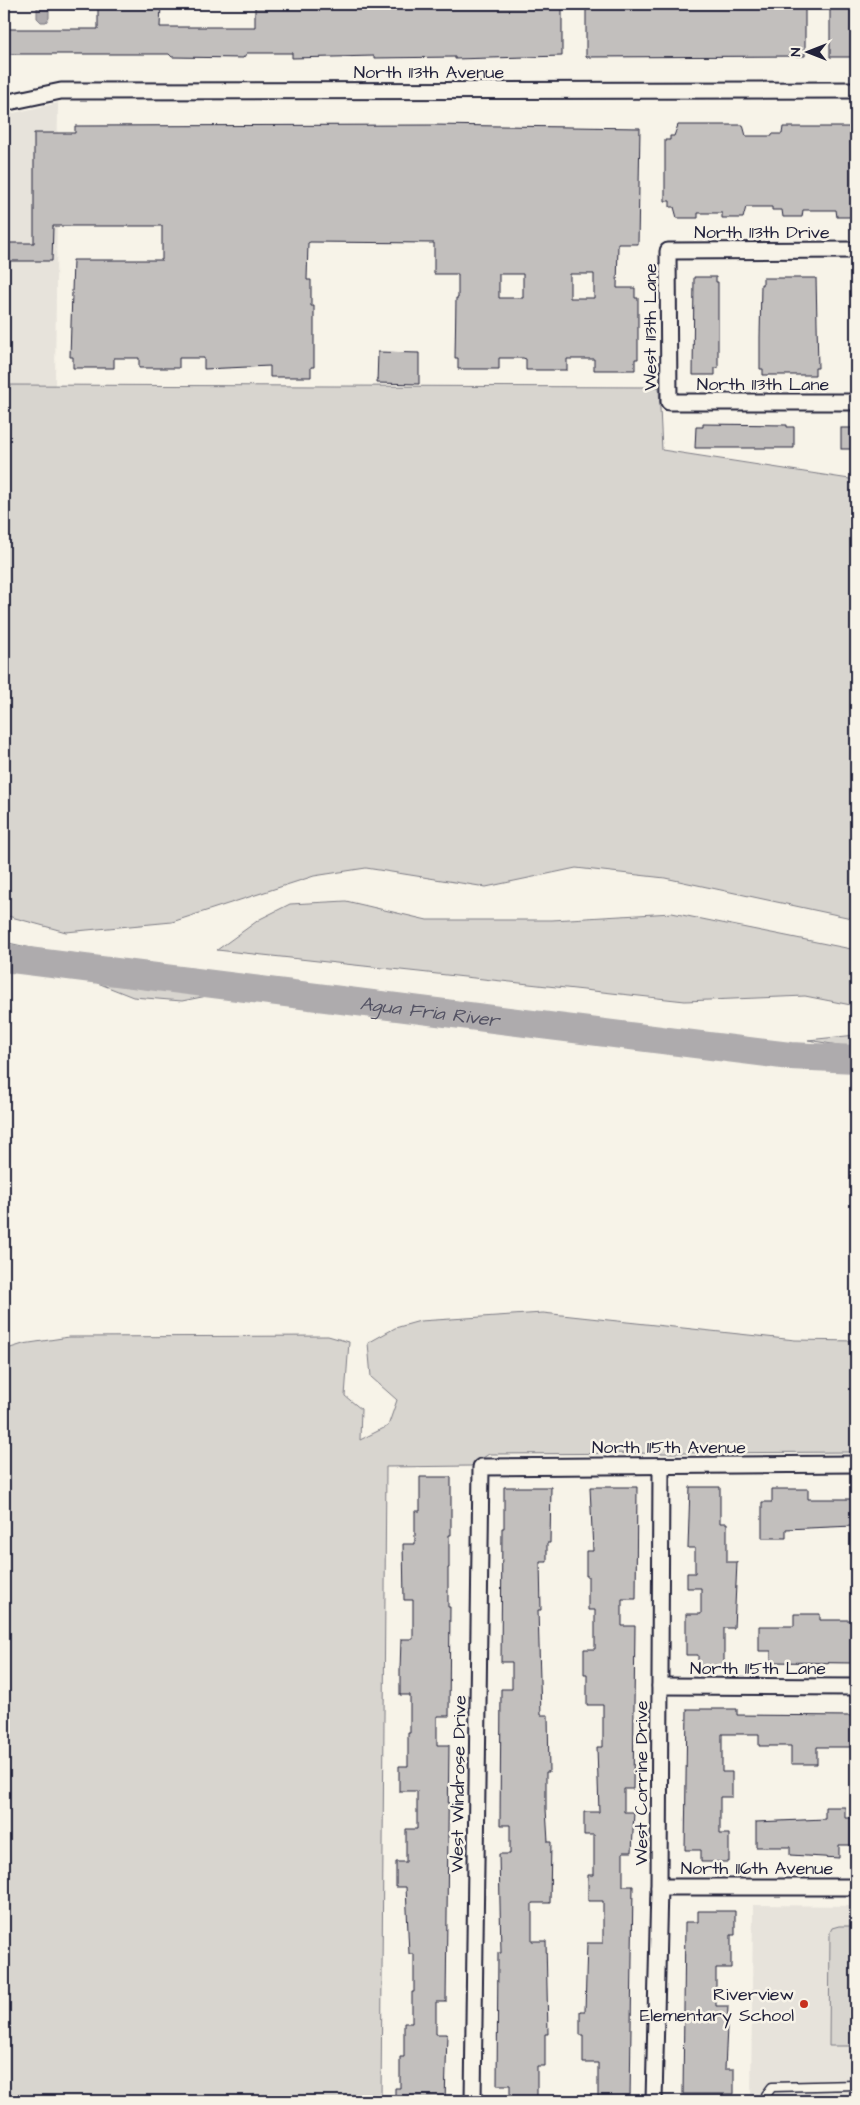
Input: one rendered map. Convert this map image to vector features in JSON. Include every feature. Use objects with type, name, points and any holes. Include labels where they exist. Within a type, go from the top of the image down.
[{"type":"street","name":"North 113th Avenue","points":[[4,103],[61,91],[856,90]]},
{"type":"street","name":"North 113th Drive","points":[[668,251],[856,250]]},
{"type":"street","name":"West 113th Lane","points":[[668,251],[669,402]]},
{"type":"street","name":"North 113th Lane","points":[[669,402],[856,402]]},
{"type":"street","name":"North 115th Avenue","points":[[481,1467],[856,1464]]},
{"type":"street","name":"West Corrine Drive","points":[[654,2101],[659,1887],[662,1466]]},
{"type":"street","name":"West Windrose Drive","points":[[473,2101],[481,1467]]},
{"type":"street","name":"North 115th Lane","points":[[660,1686],[856,1687]]},
{"type":"street","name":"North 116th Avenue","points":[[659,1887],[856,1887]]},
{"type":"lane","points":[[766,2101],[766,2095],[772,2087],[856,2085]]},
{"type":"shaded area","points":[[37,4],[49,4],[49,18],[46,22],[41,22],[37,18]]},
{"type":"shaded area","points":[[58,103],[55,385],[4,385],[4,115]]},
{"type":"shaded area","points":[[4,385],[659,387],[662,450],[856,480],[856,919],[665,878],[576,868],[486,887],[366,868],[314,876],[172,922],[66,932],[4,915]]},
{"type":"shaded area","points":[[346,901],[427,920],[552,920],[672,913],[856,950],[856,1006],[805,996],[685,1001],[217,950],[260,919],[290,904]]},
{"type":"shaded area","points":[[4,942],[82,959],[463,1002],[335,1000],[227,992],[182,1001],[133,997],[70,972],[4,965]]},
{"type":"shaded area","points":[[856,1035],[856,1048],[808,1040]]},
{"type":"shaded area","points":[[543,1313],[795,1340],[856,1341],[856,1452],[489,1454],[471,1466],[386,1467],[381,2101],[4,2101],[4,1350],[23,1344],[69,1337],[328,1336],[349,1342],[345,1396],[361,1409],[360,1440],[388,1426],[397,1400],[371,1377],[368,1343],[395,1328],[420,1321]]},
{"type":"shaded area","name":"Riverview Elementary School","points":[[753,1905],[856,1906],[856,2101],[751,2101]]},
{"type":"shaded area","points":[[856,1926],[856,2046],[829,2046],[830,1932],[832,1928]]},
{"type":"building","points":[[98,4],[161,4],[160,27],[255,27],[255,4],[562,4],[562,56],[455,59],[455,57],[374,58],[374,56],[292,58],[292,53],[247,53],[243,58],[172,57],[169,54],[4,54],[4,29],[98,29]]},
{"type":"building","points":[[586,4],[805,4],[805,56],[586,57]]},
{"type":"building","points":[[830,4],[852,4],[852,9],[856,9],[856,47],[852,47],[852,57],[830,57]]},
{"type":"building","points":[[432,125],[640,128],[638,244],[618,244],[617,288],[635,288],[635,298],[638,298],[638,359],[635,359],[635,370],[594,370],[594,359],[567,359],[567,370],[526,370],[526,359],[523,358],[499,358],[499,369],[458,369],[458,358],[455,358],[458,274],[434,274],[434,243],[310,242],[308,243],[307,280],[311,280],[311,306],[314,306],[314,367],[311,367],[311,377],[270,377],[270,366],[204,369],[204,358],[179,358],[179,368],[139,368],[139,358],[114,358],[114,368],[73,368],[73,357],[70,357],[73,260],[162,260],[162,226],[53,226],[52,261],[4,261],[4,243],[34,243],[34,133],[75,133],[75,126]],"holes":[[[499,274],[523,274],[523,298],[499,298]],[[570,274],[594,274],[594,298],[570,298]]]},
{"type":"building","points":[[678,125],[743,125],[746,136],[782,134],[783,127],[856,127],[856,217],[837,217],[836,210],[803,210],[802,217],[783,217],[782,210],[772,210],[772,207],[746,207],[743,218],[722,218],[722,213],[698,213],[698,218],[677,218],[674,207],[670,207],[670,201],[665,201],[665,140],[670,140],[670,136],[674,136]]},
{"type":"building","points":[[694,277],[716,277],[716,282],[718,282],[718,368],[715,368],[715,375],[693,375]]},
{"type":"building","points":[[763,278],[816,278],[818,368],[815,368],[815,375],[763,375],[763,369],[760,369],[760,337],[761,284],[763,284]]},
{"type":"building","points":[[378,352],[419,353],[419,384],[377,383]]},
{"type":"building","points":[[703,424],[787,425],[787,427],[794,427],[794,448],[695,448],[696,427],[703,427]]},
{"type":"building","points":[[841,428],[856,428],[856,449],[841,449]]},
{"type":"building","points":[[420,1477],[451,1477],[451,1535],[449,1535],[448,1568],[448,1607],[450,1607],[449,1716],[437,1716],[437,1745],[449,1745],[446,2002],[436,2002],[436,2034],[447,2034],[445,2101],[395,2101],[395,2088],[400,2088],[400,2057],[404,2057],[404,2023],[412,2023],[412,1992],[414,1992],[414,1954],[409,1954],[406,1887],[396,1887],[396,1862],[406,1862],[406,1829],[417,1829],[417,1791],[399,1791],[399,1766],[408,1766],[408,1733],[410,1733],[410,1695],[400,1695],[401,1639],[413,1639],[413,1600],[404,1600],[403,1544],[415,1544],[415,1511],[420,1511]]},
{"type":"building","points":[[504,1487],[551,1487],[550,1543],[547,1543],[547,1562],[540,1562],[541,1610],[538,1610],[541,1715],[548,1715],[549,1772],[546,1772],[546,1809],[548,1842],[551,1842],[550,1903],[532,1903],[532,1941],[546,1941],[548,2034],[545,2034],[545,2066],[537,2066],[537,2098],[510,2098],[510,2085],[497,2085],[498,1953],[501,1953],[499,1854],[510,1854],[510,1825],[500,1825],[501,1689],[512,1689],[512,1662],[501,1662]]},
{"type":"building","points":[[590,1487],[637,1487],[636,1599],[622,1599],[622,1626],[635,1626],[633,1789],[624,1789],[624,1812],[634,1812],[632,1852],[623,1852],[623,1886],[633,1886],[630,2099],[598,2099],[598,2063],[583,2063],[583,2035],[580,2035],[580,2011],[585,2011],[587,1943],[603,1943],[603,1901],[588,1901],[588,1875],[594,1875],[594,1835],[584,1835],[584,1812],[599,1812],[597,1747],[603,1747],[603,1705],[587,1705],[587,1674],[584,1674],[584,1649],[595,1649],[595,1610],[588,1610],[588,1576],[586,1576],[586,1551],[593,1551]]},
{"type":"building","points":[[690,1487],[720,1487],[720,1523],[727,1523],[727,1562],[737,1562],[734,1628],[724,1628],[724,1666],[698,1666],[698,1655],[686,1655],[686,1614],[701,1614],[701,1588],[687,1588],[687,1573],[695,1573],[695,1548],[688,1548]]},
{"type":"building","points":[[772,1489],[808,1489],[808,1499],[853,1499],[853,1526],[786,1529],[786,1538],[762,1538],[762,1502],[772,1502]]},
{"type":"building","points":[[794,1614],[820,1614],[820,1620],[853,1620],[853,1663],[771,1662],[771,1651],[759,1651],[759,1626],[794,1626]]},
{"type":"building","points":[[687,1709],[737,1709],[737,1715],[852,1716],[852,1747],[817,1747],[817,1764],[791,1764],[791,1746],[759,1746],[759,1734],[722,1734],[722,1772],[732,1772],[732,1797],[720,1797],[720,1834],[729,1834],[729,1862],[701,1862],[701,1850],[685,1850]]},
{"type":"building","points":[[825,1807],[845,1807],[845,1818],[851,1818],[851,1845],[839,1845],[839,1858],[790,1855],[790,1847],[756,1847],[756,1822],[825,1819]]},
{"type":"building","points":[[698,1911],[735,1911],[735,1935],[731,1935],[731,1968],[716,1968],[716,2006],[728,2006],[725,2069],[734,2069],[734,2094],[683,2094],[685,1922],[698,1922]]},
{"type":"waterway","name":"Agua Fria River","points":[[4,958],[790,1056],[856,1059]]},
{"type":"place","name":"Riverview Elementary School","points":[[804,2004]]}]
